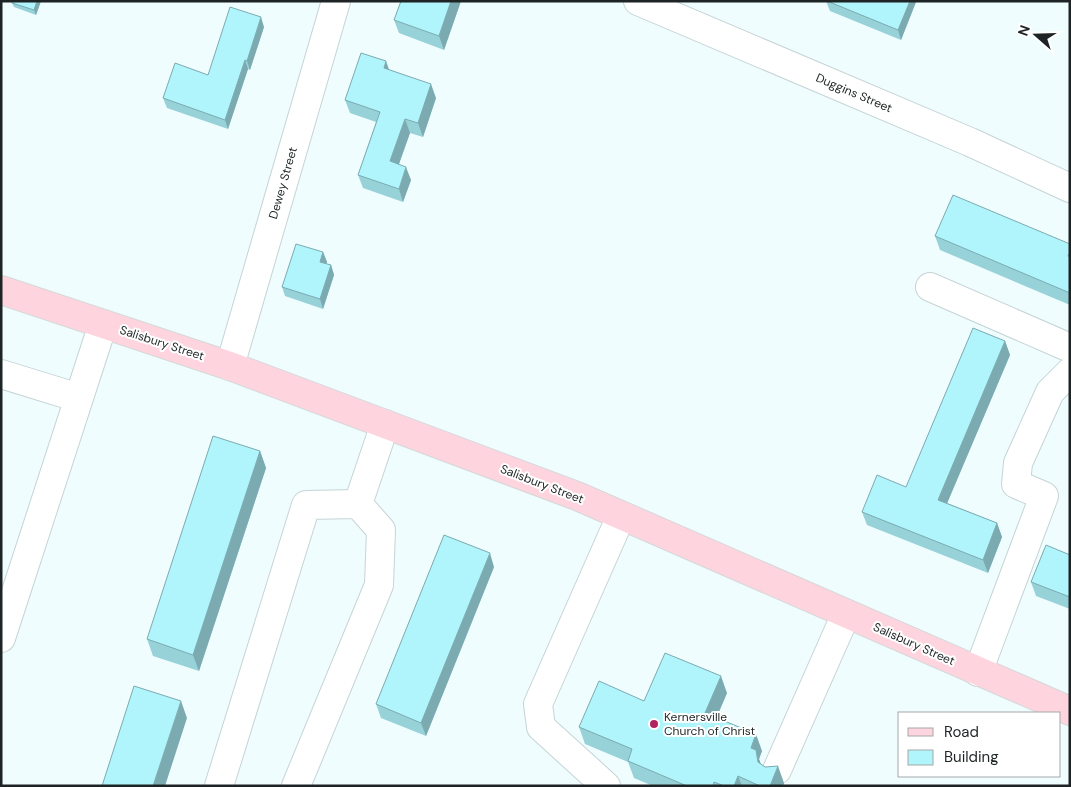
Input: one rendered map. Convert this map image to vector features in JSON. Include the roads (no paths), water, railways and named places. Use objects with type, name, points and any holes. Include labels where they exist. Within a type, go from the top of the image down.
[{"type":"main road","name":"Salisbury Street","points":[[1,290],[230,366],[577,496],[1070,711]]},
{"type":"street","name":"Dewey Street","points":[[230,366],[336,1]]},
{"type":"street","name":"Duggins Street","points":[[638,1],[970,142],[1070,188]]},
{"type":"street","points":[[930,287],[1070,348]]},
{"type":"street","points":[[1,638],[103,324]]},
{"type":"street","points":[[978,672],[1044,496],[1016,484],[1018,463],[1050,392],[1070,372]]},
{"type":"street","points":[[1,374],[79,398]]},
{"type":"street","points":[[358,504],[385,424]]},
{"type":"street","points":[[220,786],[306,505],[358,504],[381,530],[379,584],[296,786]]},
{"type":"street","points":[[606,786],[541,727],[538,704],[622,516]]},
{"type":"street","points":[[777,770],[846,614]]},
{"type":"place","name":"Kernersville Church of Christ","points":[[654,724]]}]
